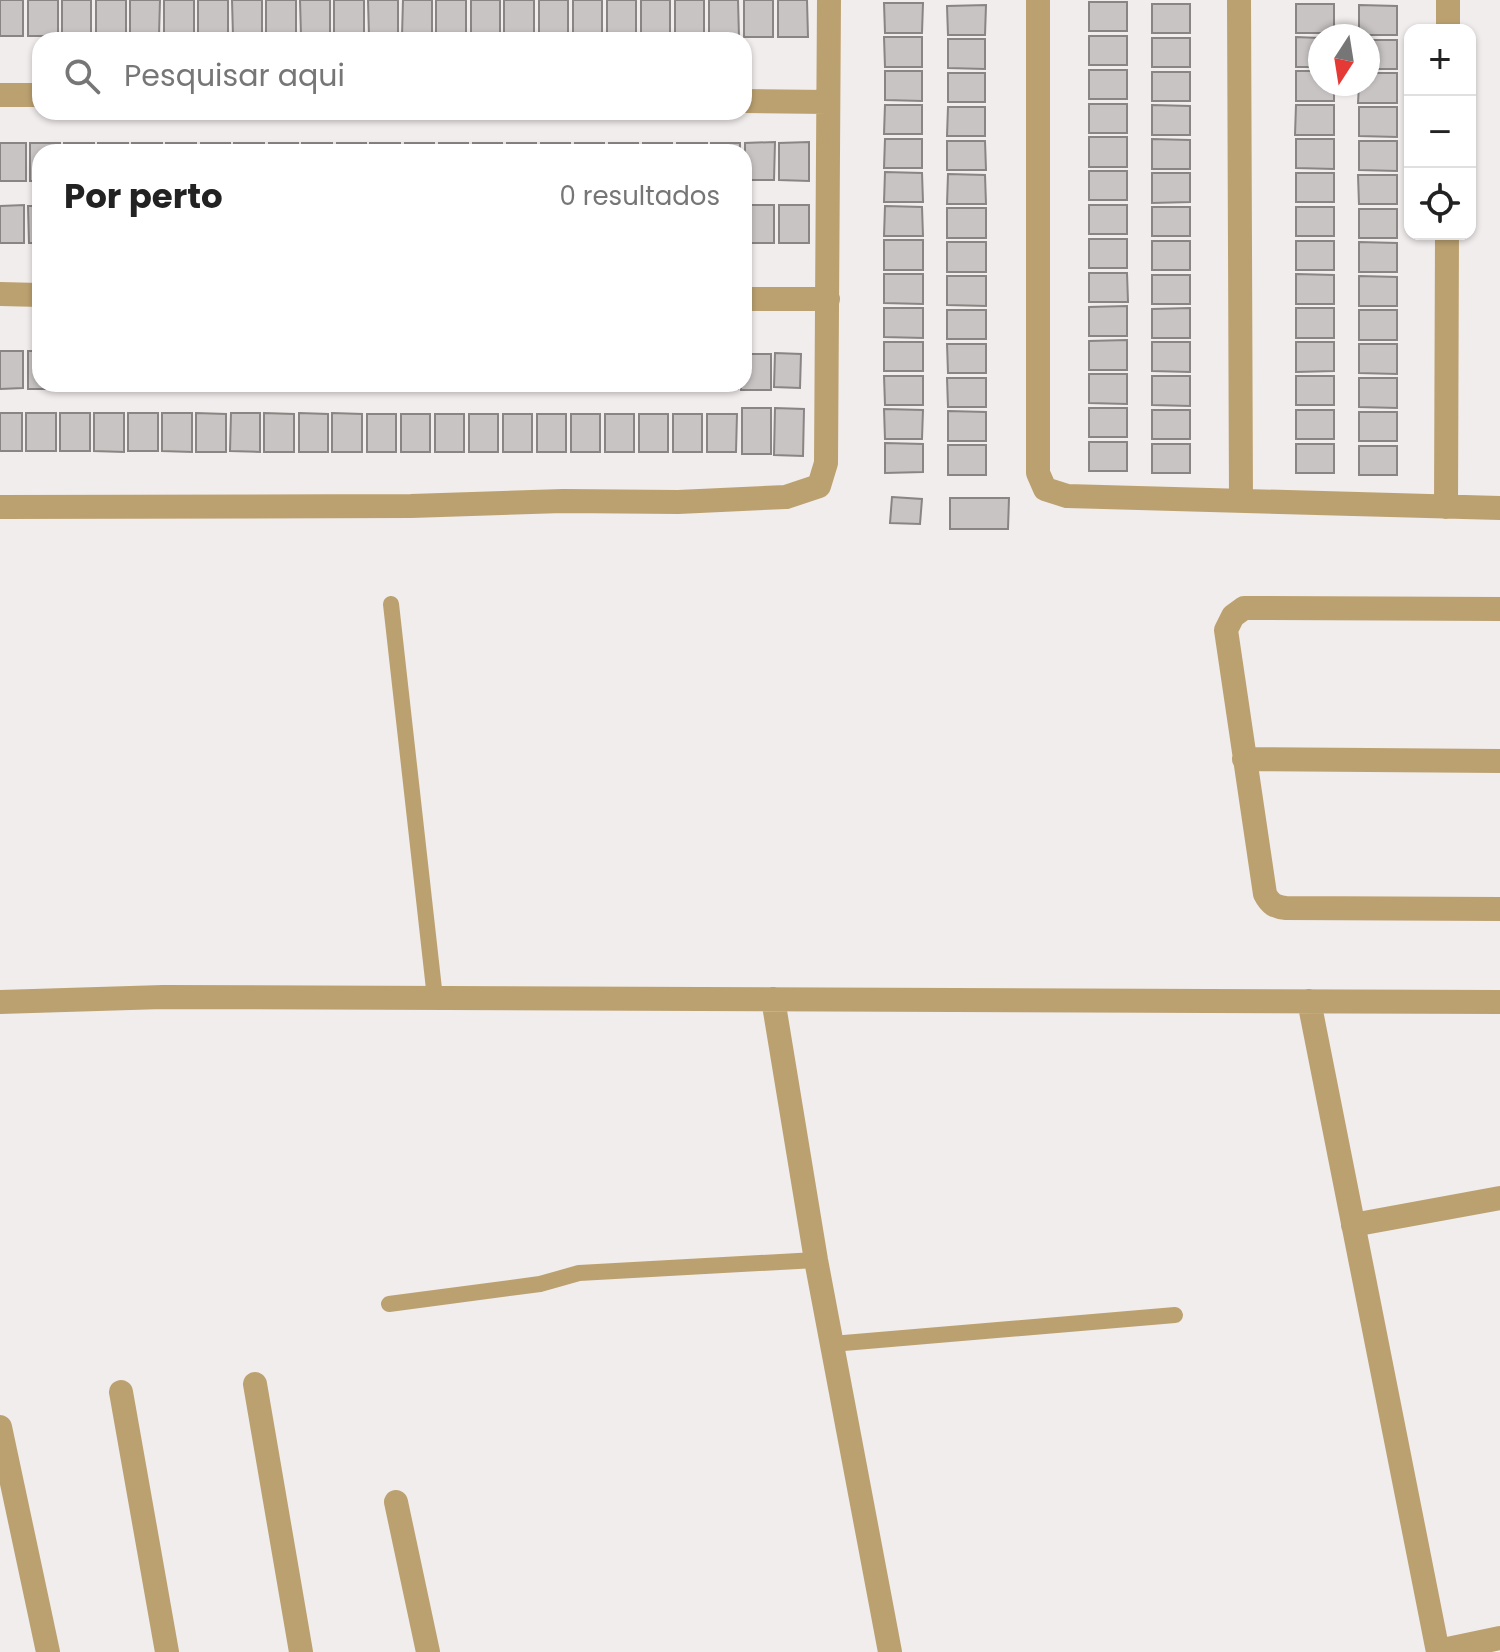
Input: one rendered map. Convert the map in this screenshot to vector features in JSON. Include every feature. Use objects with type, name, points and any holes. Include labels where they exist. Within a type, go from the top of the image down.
[{"type":"street","points":[[0,507],[678,502],[773,498],[798,494],[819,486],[826,463],[829,0]]},
{"type":"street","points":[[1038,0],[1038,473],[1045,489],[1067,496],[1500,508]]},
{"type":"street","points":[[1239,0],[1241,500]]},
{"type":"street","points":[[1448,0],[1448,24]]},
{"type":"street","points":[[0,95],[32,95]]},
{"type":"street","points":[[752,101],[827,102]]},
{"type":"street","points":[[1446,507],[1447,240]]},
{"type":"street","points":[[0,294],[32,295]]},
{"type":"street","points":[[752,299],[828,299]]},
{"type":"street","points":[[1500,609],[1244,608],[1233,616],[1226,630],[1265,894],[1269,903],[1277,907],[1500,909]]},
{"type":"street","points":[[1244,759],[1500,761]]},
{"type":"street","points":[[0,1002],[163,997],[1500,1002]]},
{"type":"street","points":[[773,999],[816,1260],[889,1652]]},
{"type":"street","points":[[1309,1001],[1438,1651],[1500,1638]]},
{"type":"street","points":[[1353,1225],[1500,1198]]},
{"type":"street","points":[[255,1384],[301,1652]]},
{"type":"street","points":[[121,1392],[167,1652]]},
{"type":"street","points":[[0,1427],[48,1652]]},
{"type":"street","points":[[396,1502],[428,1652]]},
{"type":"lane","points":[[391,604],[435,998]]},
{"type":"lane","points":[[389,1304],[540,1284],[579,1273],[816,1260]]},
{"type":"lane","points":[[832,1344],[1175,1315]]},
{"type":"building","points":[[0,0],[23,0],[23,36],[0,36]]},
{"type":"building","points":[[28,0],[58,0],[58,32],[32,32],[32,36],[28,36]]},
{"type":"building","points":[[62,0],[91,0],[91,32],[62,32]]},
{"type":"building","points":[[96,0],[126,0],[126,32],[96,32]]},
{"type":"building","points":[[130,0],[160,0],[159,32],[130,32]]},
{"type":"building","points":[[164,0],[194,0],[194,32],[164,32]]},
{"type":"building","points":[[198,0],[228,0],[228,32],[198,32]]},
{"type":"building","points":[[232,0],[262,0],[262,32],[233,32]]},
{"type":"building","points":[[266,0],[296,0],[296,32],[266,32]]},
{"type":"building","points":[[300,0],[330,0],[330,32],[301,32]]},
{"type":"building","points":[[334,0],[364,0],[364,32],[334,32]]},
{"type":"building","points":[[368,0],[398,0],[398,32],[369,32]]},
{"type":"building","points":[[403,0],[432,0],[432,32],[402,32]]},
{"type":"building","points":[[436,0],[466,0],[466,32],[436,32]]},
{"type":"building","points":[[471,0],[500,0],[500,32],[471,32]]},
{"type":"building","points":[[504,0],[534,0],[534,32],[504,32]]},
{"type":"building","points":[[539,0],[568,0],[568,32],[539,32]]},
{"type":"building","points":[[573,0],[602,0],[602,32],[573,32]]},
{"type":"building","points":[[607,0],[636,0],[636,32],[607,32]]},
{"type":"building","points":[[641,0],[670,0],[670,32],[641,32]]},
{"type":"building","points":[[675,0],[704,0],[704,32],[675,32]]},
{"type":"building","points":[[709,0],[738,0],[739,32],[709,32]]},
{"type":"building","points":[[744,0],[773,0],[773,37],[752,37],[752,32],[744,32]]},
{"type":"building","points":[[778,0],[807,0],[808,37],[778,37]]},
{"type":"building","points":[[1089,2],[1127,2],[1127,31],[1089,31]]},
{"type":"building","points":[[884,3],[923,3],[922,33],[885,33]]},
{"type":"building","points":[[1152,4],[1190,4],[1190,33],[1152,33]]},
{"type":"building","points":[[1296,4],[1334,4],[1334,24],[1308,24],[1308,33],[1296,33]]},
{"type":"building","points":[[986,5],[985,35],[948,35],[947,6]]},
{"type":"building","points":[[1359,5],[1397,6],[1397,35],[1380,35],[1380,24],[1359,24]]},
{"type":"building","points":[[1089,36],[1127,36],[1127,65],[1089,65]]},
{"type":"building","points":[[884,37],[922,37],[922,67],[885,67]]},
{"type":"building","points":[[1296,37],[1308,38],[1308,67],[1296,67]]},
{"type":"building","points":[[1152,38],[1190,38],[1190,67],[1152,67]]},
{"type":"building","points":[[948,39],[985,39],[985,69],[948,68]]},
{"type":"building","points":[[1380,40],[1397,40],[1397,69],[1380,69]]},
{"type":"building","points":[[1089,70],[1127,70],[1127,99],[1089,99]]},
{"type":"building","points":[[885,71],[922,71],[922,101],[885,100]]},
{"type":"building","points":[[1296,71],[1308,71],[1308,96],[1334,96],[1334,101],[1296,101]]},
{"type":"building","points":[[1152,72],[1190,72],[1190,101],[1152,101]]},
{"type":"building","points":[[948,73],[985,73],[985,102],[948,102]]},
{"type":"building","points":[[1380,73],[1397,73],[1397,103],[1358,103],[1358,96],[1380,96]]},
{"type":"building","points":[[1089,104],[1127,104],[1127,133],[1089,133]]},
{"type":"building","points":[[885,105],[922,105],[922,134],[884,134]]},
{"type":"building","points":[[1152,105],[1190,106],[1190,135],[1152,135]]},
{"type":"building","points":[[1296,105],[1334,105],[1334,135],[1295,135]]},
{"type":"building","points":[[948,107],[985,107],[985,136],[947,136]]},
{"type":"building","points":[[1359,107],[1397,107],[1397,137],[1359,136]]},
{"type":"building","points":[[1089,137],[1127,137],[1127,167],[1089,167]]},
{"type":"building","points":[[885,139],[922,139],[922,168],[884,168]]},
{"type":"building","points":[[1152,139],[1190,140],[1190,169],[1152,169]]},
{"type":"building","points":[[1296,139],[1334,139],[1334,169],[1296,168]]},
{"type":"building","points":[[947,141],[985,141],[986,170],[947,170]]},
{"type":"building","points":[[1359,141],[1397,141],[1397,171],[1359,170]]},
{"type":"building","points":[[775,142],[774,180],[752,180],[752,144],[745,143]]},
{"type":"building","points":[[809,142],[809,181],[779,180],[779,143]]},
{"type":"building","points":[[0,143],[26,143],[26,181],[0,181]]},
{"type":"building","points":[[30,143],[60,143],[32,144],[30,181]]},
{"type":"building","points":[[1089,171],[1127,171],[1127,200],[1089,200]]},
{"type":"building","points":[[885,172],[922,173],[923,202],[884,202]]},
{"type":"building","points":[[1152,173],[1190,173],[1190,202],[1152,203]]},
{"type":"building","points":[[1296,173],[1334,173],[1334,202],[1296,202]]},
{"type":"building","points":[[948,174],[985,175],[986,204],[947,204]]},
{"type":"building","points":[[1358,175],[1397,175],[1397,204],[1359,204]]},
{"type":"building","points":[[24,205],[24,243],[0,243],[0,206]]},
{"type":"building","points":[[752,205],[774,205],[774,243],[752,243]]},
{"type":"building","points":[[779,205],[809,205],[809,243],[779,243]]},
{"type":"building","points":[[1089,205],[1127,205],[1127,234],[1089,234]]},
{"type":"building","points":[[28,206],[32,206],[32,243],[29,243]]},
{"type":"building","points":[[885,206],[922,207],[923,236],[884,236]]},
{"type":"building","points":[[1152,207],[1190,207],[1190,236],[1152,236]]},
{"type":"building","points":[[1296,207],[1334,207],[1334,236],[1296,236]]},
{"type":"building","points":[[947,208],[986,208],[986,238],[947,238]]},
{"type":"building","points":[[1359,209],[1397,209],[1397,238],[1359,238]]},
{"type":"building","points":[[1089,239],[1127,239],[1127,268],[1089,268]]},
{"type":"building","points":[[884,240],[923,240],[923,270],[884,270]]},
{"type":"building","points":[[1152,241],[1190,241],[1190,270],[1152,270]]},
{"type":"building","points":[[1296,241],[1334,241],[1334,270],[1296,270]]},
{"type":"building","points":[[947,242],[986,242],[986,272],[947,272]]},
{"type":"building","points":[[1359,242],[1397,243],[1397,272],[1359,272]]},
{"type":"building","points":[[1089,273],[1127,273],[1128,302],[1089,302]]},
{"type":"building","points":[[884,274],[923,274],[923,304],[884,303]]},
{"type":"building","points":[[1296,274],[1334,275],[1334,304],[1296,304]]},
{"type":"building","points":[[1152,275],[1190,275],[1190,304],[1152,304]]},
{"type":"building","points":[[947,276],[986,276],[986,306],[947,305]]},
{"type":"building","points":[[1359,276],[1397,277],[1397,306],[1359,306]]},
{"type":"building","points":[[1127,306],[1127,336],[1089,336],[1089,307]]},
{"type":"building","points":[[884,308],[923,308],[923,338],[884,337]]},
{"type":"building","points":[[1190,308],[1190,338],[1152,338],[1152,309]]},
{"type":"building","points":[[1296,308],[1334,308],[1334,338],[1296,338]]},
{"type":"building","points":[[947,310],[986,310],[986,339],[947,339]]},
{"type":"building","points":[[1359,310],[1397,310],[1397,340],[1359,340]]},
{"type":"building","points":[[1127,340],[1127,370],[1089,370],[1089,341]]},
{"type":"building","points":[[884,342],[923,342],[923,371],[884,371]]},
{"type":"building","points":[[1152,342],[1190,342],[1190,372],[1152,371]]},
{"type":"building","points":[[1296,342],[1334,342],[1334,371],[1296,372]]},
{"type":"building","points":[[947,344],[986,344],[986,373],[948,373]]},
{"type":"building","points":[[1359,344],[1397,344],[1397,374],[1359,373]]},
{"type":"building","points":[[0,351],[23,351],[23,388],[0,389]]},
{"type":"building","points":[[28,351],[32,351],[32,389],[28,389]]},
{"type":"building","points":[[775,353],[801,354],[800,388],[774,387]]},
{"type":"building","points":[[752,354],[771,354],[771,390],[752,390]]},
{"type":"building","points":[[1089,374],[1127,374],[1127,404],[1089,403]]},
{"type":"building","points":[[884,376],[923,376],[923,405],[885,405]]},
{"type":"building","points":[[1152,376],[1190,376],[1190,406],[1152,405]]},
{"type":"building","points":[[1296,376],[1334,376],[1334,405],[1296,405]]},
{"type":"building","points":[[947,378],[986,378],[986,407],[948,407]]},
{"type":"building","points":[[1359,378],[1397,378],[1397,408],[1359,407]]},
{"type":"building","points":[[742,408],[771,408],[771,454],[742,454]]},
{"type":"building","points":[[775,408],[804,409],[803,456],[774,455]]},
{"type":"building","points":[[1089,408],[1127,408],[1127,437],[1089,437]]},
{"type":"building","points":[[884,409],[923,410],[922,439],[885,439]]},
{"type":"building","points":[[1152,410],[1190,410],[1190,439],[1152,439]]},
{"type":"building","points":[[1296,410],[1334,410],[1334,439],[1296,439]]},
{"type":"building","points":[[948,411],[986,412],[986,441],[948,441]]},
{"type":"building","points":[[1359,412],[1397,412],[1397,441],[1359,441]]},
{"type":"building","points":[[0,413],[22,413],[22,451],[0,451]]},
{"type":"building","points":[[26,413],[56,413],[56,451],[26,451]]},
{"type":"building","points":[[60,413],[90,413],[90,451],[60,451]]},
{"type":"building","points":[[94,413],[124,413],[124,452],[94,451]]},
{"type":"building","points":[[128,413],[158,413],[158,451],[128,451]]},
{"type":"building","points":[[162,413],[192,413],[192,452],[162,451]]},
{"type":"building","points":[[196,413],[226,414],[226,452],[196,452]]},
{"type":"building","points":[[231,413],[260,413],[260,452],[230,451]]},
{"type":"building","points":[[264,413],[294,414],[294,452],[264,452]]},
{"type":"building","points":[[299,413],[328,414],[328,452],[299,452]]},
{"type":"building","points":[[332,413],[362,414],[362,452],[332,452]]},
{"type":"building","points":[[367,414],[396,414],[396,452],[367,452]]},
{"type":"building","points":[[401,414],[430,414],[430,452],[401,452]]},
{"type":"building","points":[[435,414],[464,414],[464,452],[435,452]]},
{"type":"building","points":[[469,414],[498,414],[498,452],[469,452]]},
{"type":"building","points":[[503,414],[532,414],[532,452],[503,452]]},
{"type":"building","points":[[537,414],[566,414],[566,452],[537,452]]},
{"type":"building","points":[[571,414],[600,414],[600,452],[571,452]]},
{"type":"building","points":[[605,414],[634,414],[634,452],[605,452]]},
{"type":"building","points":[[639,414],[668,414],[668,452],[639,452]]},
{"type":"building","points":[[673,414],[702,414],[702,452],[673,452]]},
{"type":"building","points":[[707,414],[737,414],[736,452],[707,452]]},
{"type":"building","points":[[1089,442],[1127,442],[1127,471],[1089,471]]},
{"type":"building","points":[[885,443],[923,444],[923,472],[885,473]]},
{"type":"building","points":[[1152,444],[1190,444],[1190,473],[1152,473]]},
{"type":"building","points":[[1296,444],[1334,444],[1334,473],[1296,473]]},
{"type":"building","points":[[948,445],[986,445],[986,475],[948,475]]},
{"type":"building","points":[[1359,446],[1397,446],[1397,475],[1359,475]]},
{"type":"building","points":[[892,497],[922,499],[920,524],[890,523]]},
{"type":"building","points":[[950,498],[1009,498],[1008,529],[950,529]]}]
